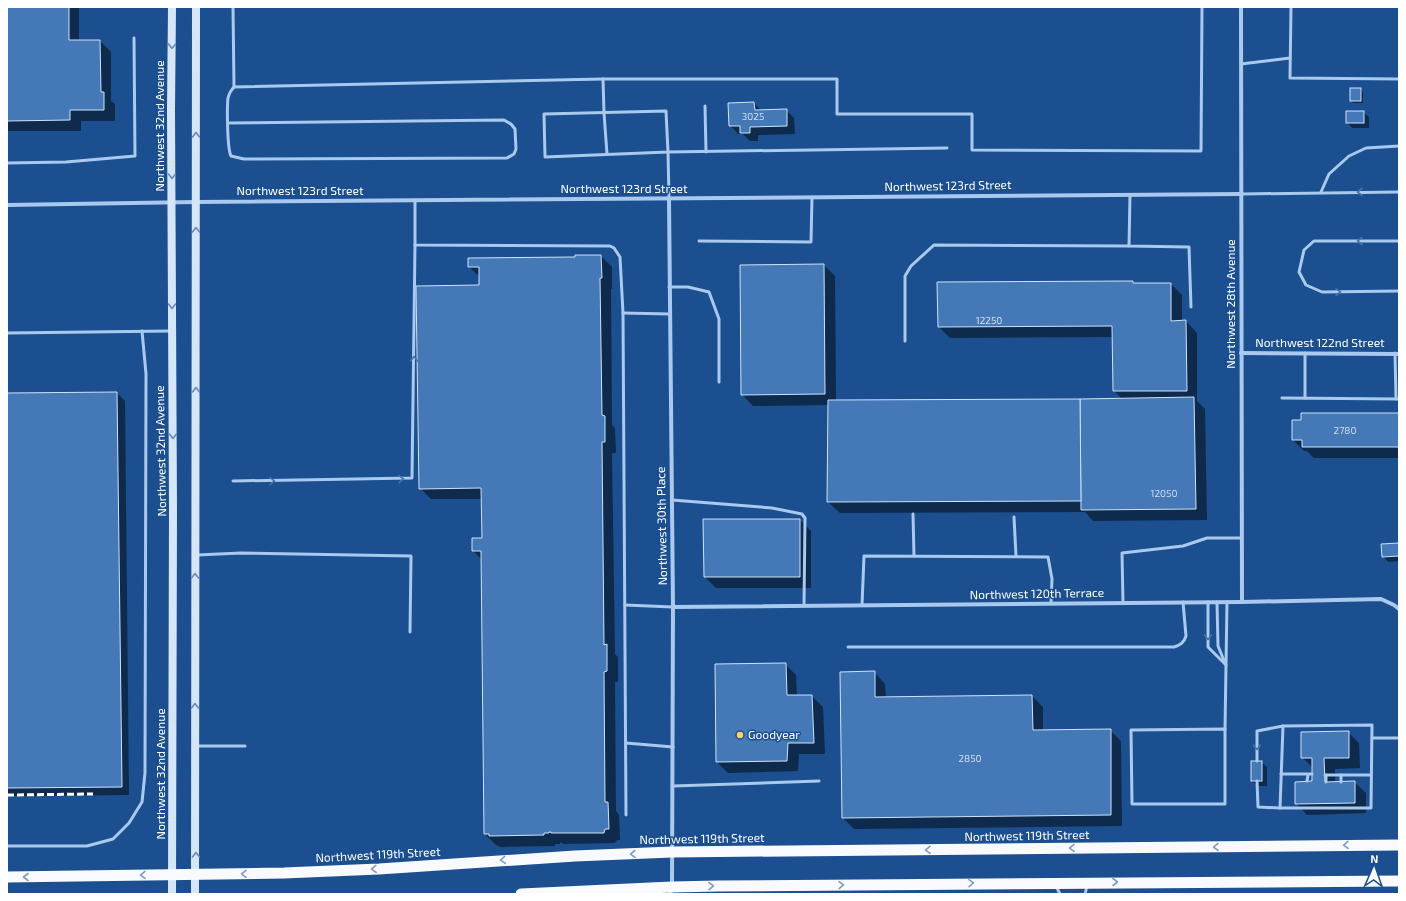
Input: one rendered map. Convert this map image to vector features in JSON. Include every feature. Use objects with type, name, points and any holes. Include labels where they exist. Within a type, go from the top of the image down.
[{"type":"highway","name":"Northwest 119th Street","points":[[7,877],[284,873],[378,869],[575,856],[672,852],[1399,845]]},
{"type":"highway","points":[[521,894],[1088,882],[1399,881]]},
{"type":"main road","name":"Northwest 32nd Avenue","points":[[172,7],[172,894]]},
{"type":"main road","points":[[195,894],[196,7]]},
{"type":"street","name":"Northwest 28th Avenue","points":[[1241,7],[1242,602]]},
{"type":"street","name":"Northwest 123rd Street","points":[[7,205],[172,202],[1242,194]]},
{"type":"street","name":"Northwest 30th Place","points":[[669,199],[673,607],[672,892]]},
{"type":"street","name":"Northwest 122nd Street","points":[[1241,353],[1397,354]]},
{"type":"street","name":"Northwest 120th Terrace","points":[[673,607],[1242,602],[1381,599],[1399,609]]},
{"type":"lane","points":[[228,123],[504,120],[511,124],[515,129],[516,149],[514,154],[507,158],[244,159],[231,156],[228,151],[228,123],[228,99],[234,86],[233,7]]},
{"type":"lane","points":[[234,86],[603,79],[837,79],[837,114],[972,114],[972,150],[1201,151],[1202,7]]},
{"type":"lane","points":[[1291,7],[1290,78],[1399,79]]},
{"type":"lane","points":[[7,163],[66,162],[134,156],[134,38]]},
{"type":"lane","points":[[1241,64],[1290,58]]},
{"type":"lane","points":[[603,79],[607,154]]},
{"type":"lane","points":[[705,106],[706,152]]},
{"type":"lane","points":[[669,199],[668,152],[666,111],[544,114],[546,157],[668,152],[948,148]]},
{"type":"lane","points":[[1321,192],[1329,174],[1350,156],[1366,148],[1399,146]]},
{"type":"lane","points":[[1242,194],[1399,192]]},
{"type":"lane","points":[[1129,246],[1130,195]]},
{"type":"lane","points":[[699,241],[811,242],[812,197]]},
{"type":"lane","points":[[232,481],[412,478],[415,200]]},
{"type":"lane","points":[[1399,241],[1314,241],[1304,250],[1299,272],[1306,286],[1322,292],[1399,291]]},
{"type":"lane","points":[[415,245],[610,246],[614,248],[620,257],[622,314],[626,815]]},
{"type":"lane","points":[[905,341],[905,276],[911,266],[934,245],[1189,247],[1191,307]]},
{"type":"lane","points":[[670,287],[688,286],[709,292],[719,319],[719,382]]},
{"type":"lane","points":[[622,314],[670,314]]},
{"type":"lane","points":[[7,846],[87,846],[113,839],[129,823],[142,802],[145,772],[146,382],[142,331]]},
{"type":"lane","points":[[7,333],[172,331]]},
{"type":"lane","points":[[1305,353],[1305,398]]},
{"type":"lane","points":[[1282,398],[1397,399],[1397,354]]},
{"type":"lane","points":[[672,500],[772,508],[802,514],[805,518],[804,605]]},
{"type":"lane","points":[[913,514],[914,556]]},
{"type":"lane","points":[[1014,517],[1016,556]]},
{"type":"lane","points":[[1123,603],[1122,553],[1183,546],[1207,538],[1241,538]]},
{"type":"lane","points":[[195,555],[241,553],[411,556],[410,632]]},
{"type":"lane","points":[[862,605],[864,556],[1048,557],[1052,579],[1051,604]]},
{"type":"lane","points":[[848,647],[1174,647],[1185,641],[1186,636],[1183,602]]},
{"type":"lane","points":[[1208,602],[1208,647],[1226,665]]},
{"type":"lane","points":[[1217,602],[1218,646],[1226,665]]},
{"type":"lane","points":[[1225,729],[1131,730],[1132,804],[1225,804],[1227,602]]},
{"type":"lane","points":[[625,605],[673,607]]},
{"type":"lane","points":[[1256,761],[1257,731],[1283,726],[1372,725],[1371,808],[1258,807],[1257,781]]},
{"type":"lane","points":[[1280,808],[1283,726]]},
{"type":"lane","points":[[1372,738],[1399,738]]},
{"type":"lane","points":[[626,743],[673,747]]},
{"type":"lane","points":[[195,746],[245,746]]},
{"type":"lane","points":[[1281,774],[1312,774]]},
{"type":"lane","points":[[1307,782],[1308,774]]},
{"type":"lane","points":[[1326,782],[1325,775],[1371,775]]},
{"type":"lane","points":[[1341,775],[1341,782]]},
{"type":"lane","points":[[672,786],[819,781]]},
{"type":"lane","points":[[1326,803],[1326,808]]},
{"type":"lane","points":[[1341,803],[1342,808]]},
{"type":"lane","points":[[1085,894],[1088,882]]},
{"type":"lane","points":[[1054,883],[1060,894]]},
{"type":"building","points":[[7,7],[69,7],[69,40],[100,40],[101,92],[104,92],[104,110],[70,110],[70,120],[7,121]]},
{"type":"building","points":[[1350,88],[1361,88],[1361,101],[1350,101]]},
{"type":"building","points":[[754,102],[755,110],[787,109],[787,126],[750,127],[750,133],[740,133],[740,126],[729,126],[728,103]]},
{"type":"building","points":[[1346,111],[1364,111],[1364,123],[1346,123]]},
{"type":"building","points":[[575,255],[601,255],[602,415],[605,416],[605,442],[602,442],[604,645],[607,644],[607,671],[604,672],[605,802],[608,802],[609,829],[605,829],[604,833],[549,832],[544,833],[544,835],[489,836],[489,834],[484,834],[481,551],[472,551],[472,538],[482,538],[481,488],[419,489],[416,286],[479,285],[479,267],[468,267],[468,258],[575,257]]},
{"type":"building","points":[[824,264],[825,394],[741,395],[740,265]]},
{"type":"building","points":[[1133,281],[1133,283],[1171,283],[1171,321],[1186,320],[1187,391],[1113,391],[1112,326],[938,327],[937,282]]},
{"type":"building","points":[[117,392],[122,787],[7,788],[7,393]]},
{"type":"building","points":[[1194,397],[1196,509],[1081,510],[1080,399]]},
{"type":"building","points":[[1080,399],[1081,501],[827,502],[828,400]]},
{"type":"building","points":[[1301,413],[1399,413],[1399,447],[1302,447],[1302,440],[1292,440],[1292,420],[1301,420]]},
{"type":"building","points":[[703,519],[800,519],[800,577],[704,577]]},
{"type":"building","points":[[1399,543],[1399,556],[1382,557],[1381,544]]},
{"type":"building","points":[[786,663],[787,695],[812,695],[814,743],[788,743],[787,761],[716,762],[715,664]]},
{"type":"building","points":[[875,671],[875,697],[1032,695],[1033,730],[1111,729],[1111,815],[842,818],[840,672]]},
{"type":"building","points":[[1349,731],[1349,758],[1324,758],[1325,782],[1355,781],[1355,803],[1295,804],[1295,782],[1312,781],[1312,758],[1301,758],[1301,732]]},
{"type":"building","points":[[1251,761],[1262,761],[1262,781],[1251,781]]},
{"type":"railway","points":[[7,795],[93,794]]},
{"type":"place","name":"Goodyear","points":[[740,735]]}]
